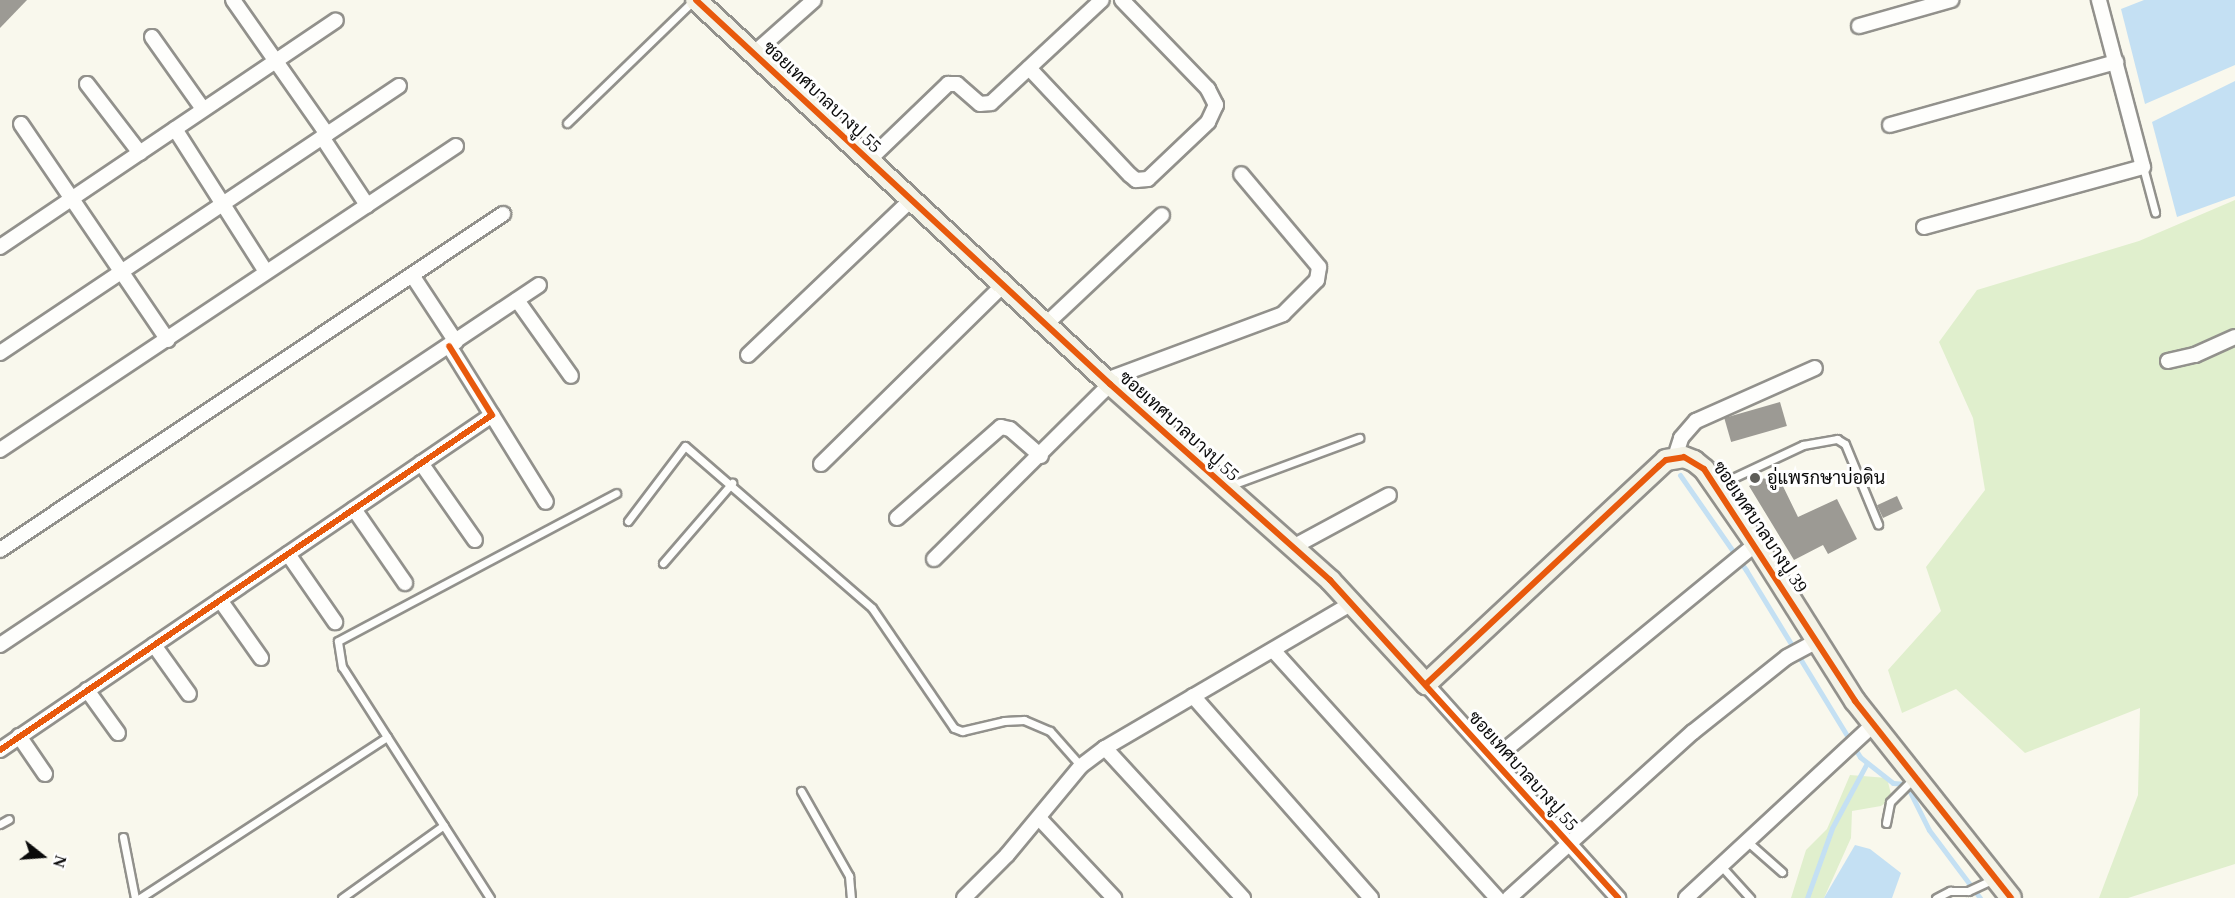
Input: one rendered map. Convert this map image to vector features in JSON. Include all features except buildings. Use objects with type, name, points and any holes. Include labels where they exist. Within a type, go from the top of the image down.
[{"type":"street","points":[[232,0],[324,135],[367,205]]},
{"type":"street","name":"ซอยเทศบาลบางปู 55","points":[[695,0],[1108,382],[1224,488],[1293,547],[1352,603],[1618,898]]},
{"type":"street","points":[[753,54],[814,0]]},
{"type":"street","points":[[868,160],[948,84],[957,84],[980,104],[991,103],[1102,0]]},
{"type":"street","points":[[1029,68],[1130,175],[1136,180],[1148,179],[1208,122],[1216,105],[1208,89],[1122,0]]},
{"type":"street","points":[[1859,26],[1951,0]]},
{"type":"street","points":[[1924,227],[2143,167],[2099,0]]},
{"type":"street","points":[[2,242],[74,198],[336,20]]},
{"type":"street","points":[[152,37],[203,109]]},
{"type":"street","points":[[1890,125],[2116,62]]},
{"type":"street","points":[[87,84],[140,153]]},
{"type":"street","points":[[0,353],[399,86]]},
{"type":"street","points":[[21,124],[74,198],[168,340]]},
{"type":"street","points":[[176,129],[266,272]]},
{"type":"street","points":[[0,450],[456,146]]},
{"type":"street","points":[[934,559],[1041,456],[1108,382],[1283,314],[1317,280],[1319,267],[1241,174]]},
{"type":"street","points":[[748,355],[911,200]]},
{"type":"street","points":[[0,550],[504,214]]},
{"type":"street","points":[[1046,324],[1162,215]]},
{"type":"street","points":[[412,275],[492,415],[546,502]]},
{"type":"street","points":[[0,645],[539,285]]},
{"type":"street","points":[[821,464],[1004,285]]},
{"type":"street","points":[[517,300],[571,375]]},
{"type":"street","points":[[2168,361],[2194,355],[2235,336]]},
{"type":"street","points":[[1426,684],[1659,466],[1675,457],[1686,429],[1696,421],[1815,368]]},
{"type":"street","points":[[45,774],[7,740],[87,690],[492,415]]},
{"type":"street","points":[[897,518],[1001,427],[1010,429],[1041,456]]},
{"type":"street","name":"ซอยเทศบาลบางปู 39","points":[[1675,457],[1694,461],[1716,486],[1744,554],[1810,644],[1867,732],[1910,781],[1990,881],[2011,898]]},
{"type":"street","points":[[421,463],[475,540]]},
{"type":"street","points":[[1293,547],[1389,495]]},
{"type":"street","points":[[354,509],[405,583]]},
{"type":"street","points":[[288,554],[335,621]]},
{"type":"street","points":[[1494,759],[1744,554]]},
{"type":"street","points":[[220,600],[261,658]]},
{"type":"street","points":[[964,898],[1039,818],[1081,766],[1105,748],[1352,603]]},
{"type":"street","points":[[1509,898],[1693,732],[1787,657],[1810,644]]},
{"type":"street","points":[[154,645],[189,694]]},
{"type":"street","points":[[1273,650],[1497,898]]},
{"type":"street","points":[[87,690],[118,733]]},
{"type":"street","points":[[1193,696],[1371,898]]},
{"type":"street","points":[[1686,898],[1842,758],[1867,732]]},
{"type":"street","points":[[1105,748],[1244,898]]},
{"type":"street","points":[[1039,818],[1114,898]]},
{"type":"lane","points":[[567,123],[695,0]]},
{"type":"lane","points":[[2143,167],[2156,212]]},
{"type":"lane","points":[[1224,488],[1359,438]]},
{"type":"lane","points":[[1716,486],[1803,445],[1837,439],[1845,444],[1878,524]]},
{"type":"lane","points":[[628,521],[685,446],[732,483],[872,608],[954,728],[962,731],[1004,721],[1024,720],[1050,731],[1081,766]]},
{"type":"lane","points":[[663,563],[732,483]]},
{"type":"lane","points":[[490,898],[342,667],[338,641],[616,493]]},
{"type":"lane","points":[[123,837],[137,898],[387,737]]},
{"type":"lane","points":[[1886,823],[1890,802],[1910,781]]},
{"type":"lane","points":[[801,791],[849,876],[851,898]]},
{"type":"lane","points":[[0,824],[9,819]]},
{"type":"lane","points":[[342,898],[444,825]]},
{"type":"lane","points":[[1749,843],[1782,872]]},
{"type":"lane","points":[[1722,867],[1750,898]]},
{"type":"lane","points":[[1936,898],[1950,891],[1968,891],[1990,881]]},
{"type":"green space","points":[[2235,200],[2235,864],[2128,898],[2099,898],[2138,795],[2140,708],[2025,753],[1956,689],[1902,713],[1888,670],[1941,611],[1926,567],[1985,490],[1973,418],[1939,342],[1977,290],[2139,241]]},
{"type":"green space","points":[[1850,775],[1887,778],[1892,798],[1881,806],[1852,811],[1851,838],[1824,898],[1791,898],[1806,850],[1827,829]]},
{"type":"water","points":[[2144,0],[2235,0],[2235,65],[2145,104],[2121,9]]},
{"type":"water","points":[[2235,81],[2235,196],[2177,217],[2152,122]]},
{"type":"water","points":[[1855,845],[1870,849],[1901,873],[1892,898],[1824,898]]},
{"type":"waterway","points":[[1680,475],[1746,570],[1860,757],[1893,783],[1906,784],[1929,830],[1980,898]]},
{"type":"waterway","points":[[1807,898],[1832,828],[1867,763]]},
{"type":"cycle path","points":[[696,0],[1110,384],[1330,580],[1618,898]]},
{"type":"cycle path","points":[[0,750],[492,415],[449,346]]},
{"type":"cycle path","points":[[1426,684],[1659,466],[1666,460],[1684,457],[1704,469],[1855,701],[2011,898]]},
{"type":"place","name":"อู่แพรกษาบ่อดิน","points":[[1755,478]]}]
